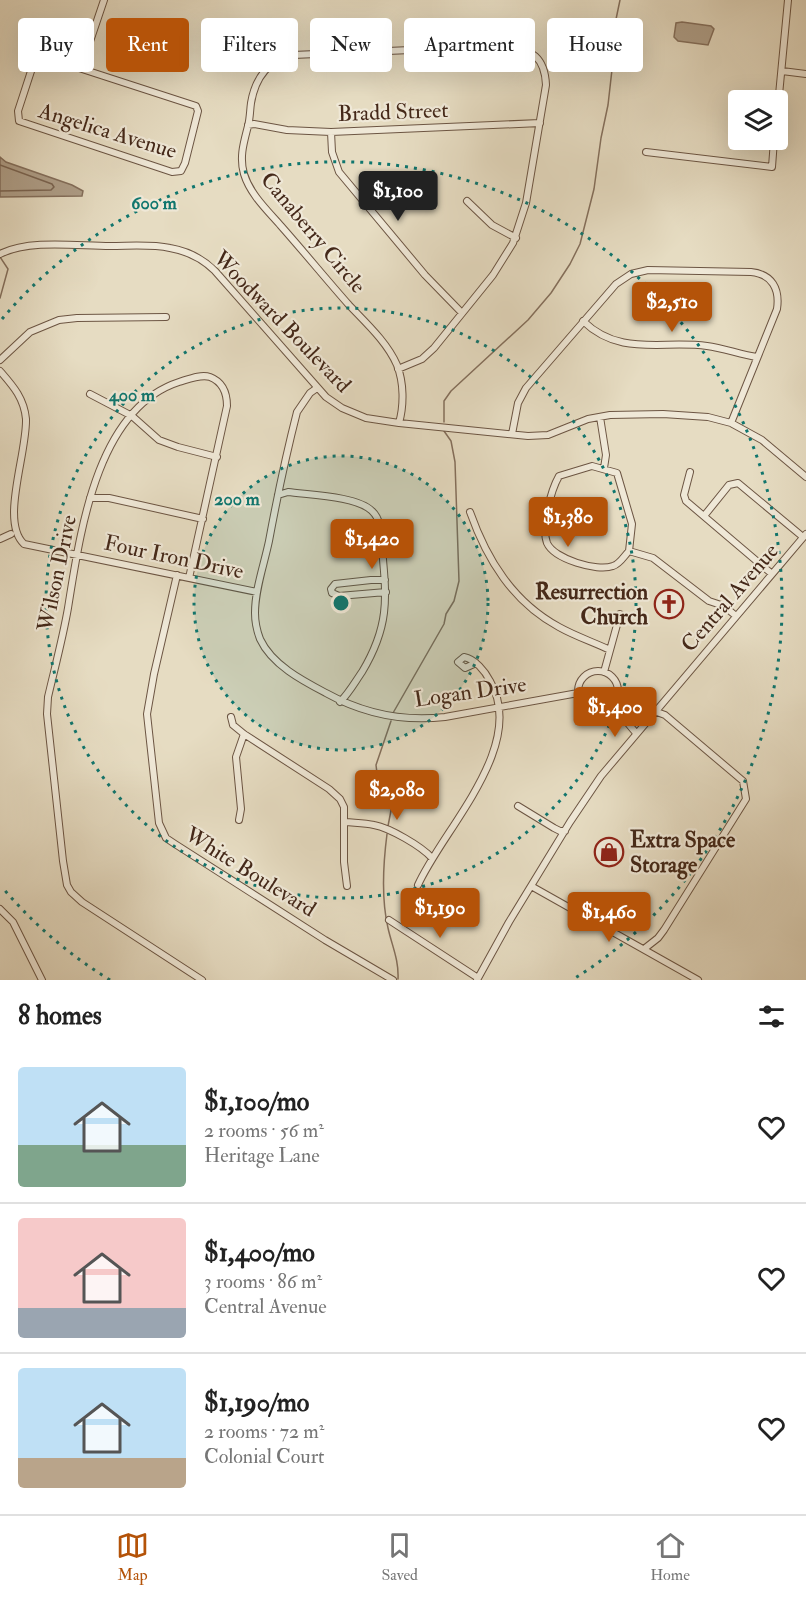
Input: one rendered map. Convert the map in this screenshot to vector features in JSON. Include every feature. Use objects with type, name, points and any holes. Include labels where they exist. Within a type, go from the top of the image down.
[{"type":"street","points":[[94,30],[104,0]]},
{"type":"street","points":[[780,90],[788,0]]},
{"type":"street","name":"Canaberry Circle","points":[[398,369],[414,364],[426,356],[502,262],[516,238],[526,203],[546,85],[543,66],[535,55],[524,48],[505,46],[286,57],[267,68],[257,83],[242,148],[244,174],[249,186],[273,218],[383,343],[398,369],[402,396],[399,423]]},
{"type":"street","name":"Angelica Avenue","points":[[42,56],[81,68],[196,106],[198,111],[181,171],[172,171],[19,121],[18,111],[35,59],[42,56]]},
{"type":"street","points":[[782,71],[806,74]]},
{"type":"street","name":"Bradd Street","points":[[248,125],[331,132],[540,123]]},
{"type":"street","points":[[331,132],[332,152],[339,172],[425,274],[462,313]]},
{"type":"street","points":[[646,152],[771,167],[773,150]]},
{"type":"street","points":[[467,201],[492,225],[516,238]]},
{"type":"street","name":"Woodward Boulevard","points":[[0,254],[20,247],[75,245],[163,246],[185,252],[215,271],[317,388],[336,405],[353,414],[399,423],[512,434],[549,435],[588,419],[600,417],[618,415],[708,417],[731,423],[762,440],[806,477]]},
{"type":"street","points":[[512,434],[522,393],[616,284],[636,272],[661,270],[757,272],[772,280],[778,296],[777,309],[731,423]]},
{"type":"street","points":[[0,360],[26,335],[54,321],[71,318],[166,318]]},
{"type":"street","points":[[583,321],[602,336],[626,344],[706,345],[757,357]]},
{"type":"street","points":[[0,371],[18,392],[26,419],[10,478]]},
{"type":"street","name":"Wilson Drive","points":[[189,578],[217,457],[227,401],[225,392],[217,380],[204,376],[172,384],[151,396],[132,416],[104,456],[90,498],[47,706],[48,733],[65,878],[71,892],[88,908],[202,980]]},
{"type":"street","name":"Logan Drive","points":[[317,388],[310,393],[297,412],[257,592],[256,624],[267,651],[286,668],[340,702],[384,716],[411,719],[444,717],[578,693]]},
{"type":"street","points":[[90,394],[132,416],[159,440],[217,457]]},
{"type":"street","points":[[600,417],[606,455],[604,468]]},
{"type":"street","points":[[588,466],[604,468],[617,473],[632,524],[629,551],[616,565],[611,567],[597,567],[559,557],[554,553],[546,541],[545,524],[559,476],[588,466]]},
{"type":"street","points":[[690,472],[684,498],[772,574]]},
{"type":"street","points":[[704,516],[729,485],[738,483],[805,535]]},
{"type":"street","points":[[279,495],[288,492],[351,501],[373,511],[378,519],[386,580],[385,614],[377,645],[368,663],[340,702]]},
{"type":"street","points":[[90,498],[109,498],[203,519]]},
{"type":"street","points":[[470,512],[490,560],[516,593],[556,626],[610,650]]},
{"type":"street","name":"Four Iron Drive","points":[[6,527],[24,544],[257,592]]},
{"type":"street","points":[[0,539],[11,534]]},
{"type":"street","name":"Central Avenue","points":[[477,979],[531,886],[601,776],[805,535]]},
{"type":"street","points":[[629,551],[653,558],[709,601],[724,606],[736,616]]},
{"type":"street","name":"White Boulevard","points":[[177,575],[147,714],[159,823],[163,834],[175,844],[326,940],[393,980]]},
{"type":"street","points":[[386,580],[335,584],[331,589],[334,595],[339,596],[386,592]]},
{"type":"street","points":[[604,672],[620,614]]},
{"type":"street","points":[[418,885],[432,858],[453,829],[492,758],[498,737],[498,707],[493,687],[476,663]]},
{"type":"street","points":[[594,671],[604,672],[617,684],[616,698],[608,708],[597,711],[587,708],[580,701],[578,685],[584,676],[594,671]]},
{"type":"street","points":[[616,698],[637,718],[645,722]]},
{"type":"street","points":[[608,708],[626,721],[636,733]]},
{"type":"street","points":[[644,949],[664,930],[746,799],[743,781],[665,715],[654,711]]},
{"type":"street","points":[[231,717],[233,725],[244,734],[334,792],[342,803],[345,822],[344,862],[347,886]]},
{"type":"street","points":[[238,820],[241,809],[236,757],[244,734]]},
{"type":"street","points":[[518,806],[554,828],[565,831]]},
{"type":"street","points":[[345,822],[382,827],[432,858]]},
{"type":"street","points":[[531,886],[698,980]]},
{"type":"street","points":[[0,909],[13,922],[42,980]]},
{"type":"street","points":[[389,920],[477,979]]},
{"type":"water","points":[[676,23],[711,26],[714,29],[708,45],[678,41],[674,37]]},
{"type":"water","points":[[0,157],[6,162],[72,185],[83,191],[82,196],[0,197]]},
{"type":"waterway","points":[[444,422],[444,401],[451,391],[528,320],[551,293],[580,244],[594,189],[608,105],[615,24],[620,0]]},
{"type":"waterway","points":[[0,257],[8,269],[0,298]]},
{"type":"waterway","points":[[393,713],[444,624],[446,614],[454,601],[459,581],[455,462],[451,441],[444,431]]},
{"type":"waterway","points":[[388,826],[394,795],[380,777],[376,765],[391,721]]},
{"type":"waterway","points":[[387,834],[384,905],[398,979]]},
{"type":"place","name":"Resurrection Church","points":[[669,604]]},
{"type":"place","name":"Extra Space Storage","points":[[609,852]]}]
